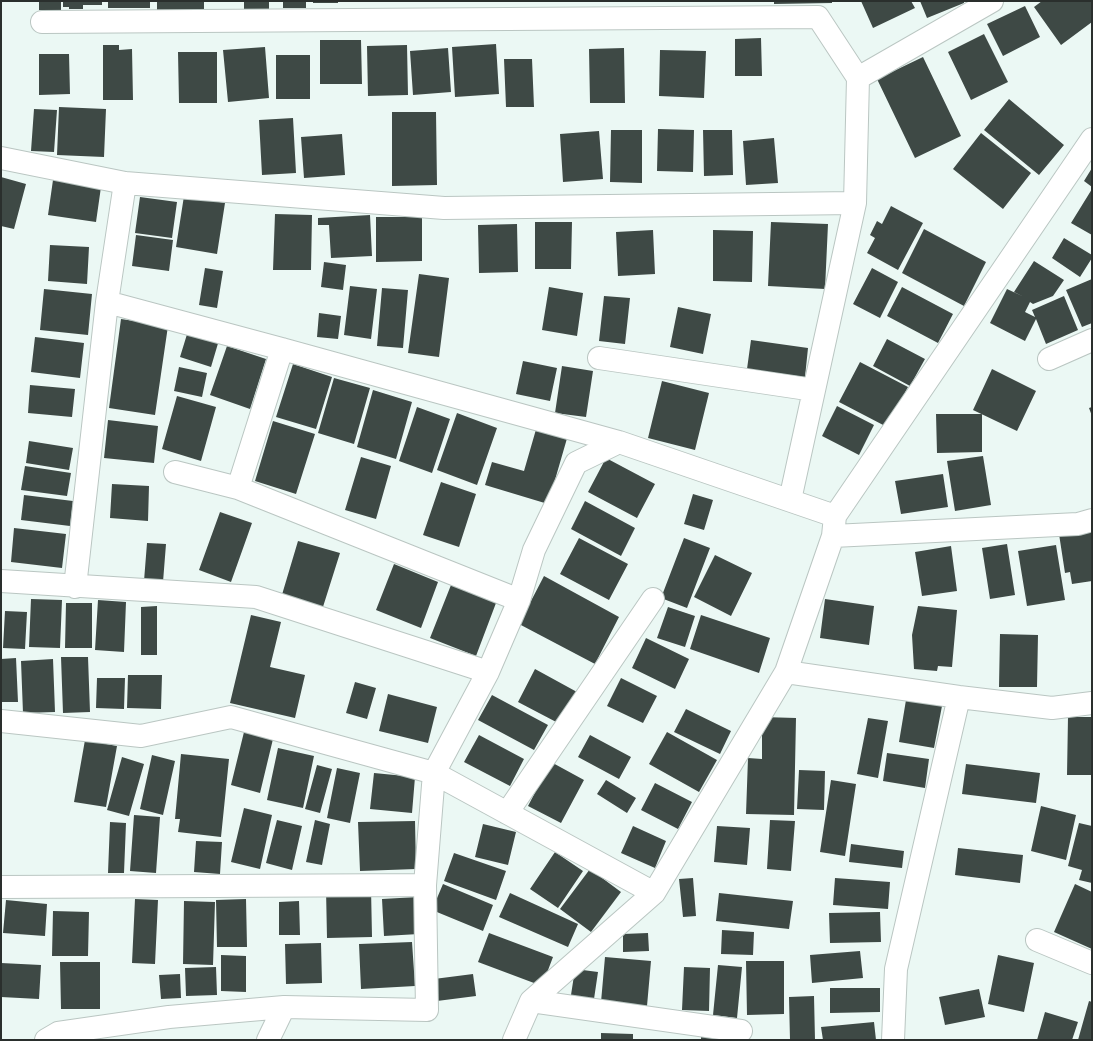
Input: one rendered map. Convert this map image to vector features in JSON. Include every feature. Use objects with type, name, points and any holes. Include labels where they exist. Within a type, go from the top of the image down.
[{"type":"street","points":[[858,78],[980,4]]},
{"type":"street","points":[[42,22],[637,10],[818,17],[858,78],[856,203],[790,500]]},
{"type":"street","points":[[514,1040],[531,1001],[654,892],[786,672],[834,526],[1092,139]]},
{"type":"street","points":[[1,158],[125,183],[444,208],[856,203]]},
{"type":"street","points":[[75,587],[107,302],[125,183]]},
{"type":"street","points":[[107,302],[619,442],[790,500],[834,526],[1078,524],[1092,520]]},
{"type":"street","points":[[1049,359],[1092,340]]},
{"type":"street","points":[[238,488],[282,349]]},
{"type":"street","points":[[599,358],[814,390]]},
{"type":"street","points":[[55,1038],[169,1017],[284,1007],[427,1010],[424,885],[434,773],[488,672],[519,600],[534,550],[576,463],[619,442]]},
{"type":"street","points":[[175,472],[238,488],[519,600]]},
{"type":"street","points":[[1,581],[75,587],[256,597],[488,672]]},
{"type":"street","points":[[507,813],[653,599]]},
{"type":"street","points":[[786,672],[959,697],[1052,708],[1092,703]]},
{"type":"street","points":[[893,1040],[896,969],[959,697]]},
{"type":"street","points":[[1,721],[141,736],[231,716],[434,773],[654,892]]},
{"type":"street","points":[[1,887],[424,885]]},
{"type":"street","points":[[1037,940],[1092,963]]},
{"type":"street","points":[[531,1001],[741,1031]]},
{"type":"street","points":[[268,1040],[284,1007]]},
{"type":"building","points":[[39,1],[61,1],[61,10],[39,10]]},
{"type":"building","points":[[63,1],[102,1],[102,5],[83,5],[83,9],[69,9],[69,7],[63,7]]},
{"type":"building","points":[[108,1],[150,1],[150,8],[108,8]]},
{"type":"building","points":[[157,1],[204,1],[204,11],[157,11]]},
{"type":"building","points":[[244,1],[269,1],[269,9],[244,10]]},
{"type":"building","points":[[283,1],[306,1],[306,8],[283,8]]},
{"type":"building","points":[[313,1],[338,1],[338,3],[313,3]]},
{"type":"building","points":[[774,1],[832,1],[832,3],[774,4]]},
{"type":"building","points":[[861,1],[911,1],[915,8],[873,28]]},
{"type":"building","points":[[920,1],[964,1],[964,3],[927,18]]},
{"type":"building","points":[[1042,1],[1092,1],[1092,22],[1061,45],[1034,7]]},
{"type":"building","points":[[1025,6],[1040,37],[1003,56],[987,24]]},
{"type":"building","points":[[984,34],[1008,82],[971,100],[948,52]]},
{"type":"building","points":[[761,38],[762,76],[735,76],[735,39]]},
{"type":"building","points":[[320,40],[361,40],[362,84],[320,84]]},
{"type":"building","points":[[496,44],[499,94],[455,97],[452,47]]},
{"type":"building","points":[[103,45],[119,45],[119,50],[132,49],[133,100],[103,100]]},
{"type":"building","points":[[407,45],[408,95],[368,96],[367,46]]},
{"type":"building","points":[[265,47],[269,98],[228,102],[223,50]]},
{"type":"building","points":[[448,48],[451,92],[413,95],[410,51]]},
{"type":"building","points":[[624,48],[625,103],[590,103],[589,49]]},
{"type":"building","points":[[660,50],[706,51],[704,98],[659,96]]},
{"type":"building","points":[[178,52],[217,52],[217,103],[179,103]]},
{"type":"building","points":[[39,54],[69,54],[70,94],[39,95]]},
{"type":"building","points":[[276,55],[310,55],[310,99],[276,99]]},
{"type":"building","points":[[923,57],[961,136],[915,158],[877,79]]},
{"type":"building","points":[[504,59],[532,59],[534,107],[506,107]]},
{"type":"building","points":[[1009,99],[1064,145],[1039,175],[984,130]]},
{"type":"building","points":[[59,107],[106,109],[104,157],[57,155]]},
{"type":"building","points":[[34,109],[57,110],[54,152],[31,151]]},
{"type":"building","points":[[392,112],[436,112],[437,185],[392,186]]},
{"type":"building","points":[[293,118],[296,173],[262,175],[259,120]]},
{"type":"building","points":[[658,129],[694,130],[693,172],[657,171]]},
{"type":"building","points":[[611,130],[642,130],[642,183],[610,182]]},
{"type":"building","points":[[703,130],[732,130],[733,175],[704,176]]},
{"type":"building","points":[[599,131],[603,179],[563,182],[560,134]]},
{"type":"building","points":[[981,133],[1031,173],[1003,209],[953,169]]},
{"type":"building","points":[[342,134],[345,175],[304,178],[301,137]]},
{"type":"building","points":[[774,138],[778,183],[746,185],[743,141]]},
{"type":"building","points":[[1092,168],[1092,187],[1084,181]]},
{"type":"building","points":[[1,177],[26,184],[14,229],[1,226]]},
{"type":"building","points":[[53,180],[101,187],[96,222],[48,215]]},
{"type":"building","points":[[1092,189],[1092,235],[1071,223]]},
{"type":"building","points":[[184,196],[225,203],[217,254],[176,247]]},
{"type":"building","points":[[140,197],[177,202],[172,238],[135,233]]},
{"type":"building","points":[[891,206],[923,223],[898,270],[867,253],[875,238],[870,235],[877,221],[882,224]]},
{"type":"building","points":[[275,214],[312,215],[311,270],[273,270]]},
{"type":"building","points":[[370,215],[372,256],[331,258],[329,225],[318,225],[318,218]]},
{"type":"building","points":[[376,217],[422,217],[422,261],[376,262]]},
{"type":"building","points":[[535,222],[572,222],[571,269],[535,269]]},
{"type":"building","points":[[771,222],[828,224],[825,289],[768,286]]},
{"type":"building","points":[[517,224],[518,272],[479,273],[478,225]]},
{"type":"building","points":[[924,229],[986,262],[964,306],[902,273]]},
{"type":"building","points":[[653,230],[655,274],[618,276],[616,232]]},
{"type":"building","points":[[713,230],[753,231],[752,282],[713,281]]},
{"type":"building","points":[[136,235],[173,240],[169,271],[132,266]]},
{"type":"building","points":[[1064,238],[1092,255],[1092,258],[1080,277],[1052,258]]},
{"type":"building","points":[[50,245],[89,247],[87,284],[48,281]]},
{"type":"building","points":[[1034,261],[1064,280],[1053,296],[1033,304],[1030,302],[1025,312],[1035,317],[1032,310],[1064,296],[1078,330],[1046,344],[1036,319],[1025,341],[990,323],[1007,289],[1022,296],[1014,292]]},
{"type":"building","points":[[324,262],[346,265],[343,290],[321,287]]},
{"type":"building","points":[[205,268],[223,271],[217,308],[199,305]]},
{"type":"building","points":[[872,268],[898,282],[880,318],[853,304]]},
{"type":"building","points":[[419,274],[449,278],[439,357],[408,353]]},
{"type":"building","points":[[1092,279],[1092,323],[1082,327],[1066,290]]},
{"type":"building","points":[[350,286],[377,289],[371,339],[344,335]]},
{"type":"building","points":[[549,287],[583,293],[577,336],[542,330]]},
{"type":"building","points":[[902,287],[953,314],[938,343],[887,316]]},
{"type":"building","points":[[382,288],[408,290],[403,348],[377,346]]},
{"type":"building","points":[[44,289],[92,294],[88,335],[40,330]]},
{"type":"building","points":[[604,296],[630,298],[625,344],[599,341]]},
{"type":"building","points":[[678,307],[711,314],[703,354],[670,347]]},
{"type":"building","points":[[319,313],[341,316],[338,339],[317,337]]},
{"type":"building","points":[[121,319],[168,326],[155,415],[109,408]]},
{"type":"building","points":[[188,331],[219,340],[211,367],[180,357]]},
{"type":"building","points":[[35,337],[84,343],[80,378],[31,372]]},
{"type":"building","points":[[887,339],[925,359],[910,386],[873,366]]},
{"type":"building","points":[[751,340],[808,348],[805,377],[747,369]]},
{"type":"building","points":[[227,346],[266,359],[250,409],[210,395]]},
{"type":"building","points":[[523,361],[557,368],[550,401],[516,394]]},
{"type":"building","points":[[860,362],[908,387],[887,427],[839,402]]},
{"type":"building","points":[[293,364],[332,377],[316,429],[276,417]]},
{"type":"building","points":[[562,366],[593,371],[586,417],[555,413]]},
{"type":"building","points":[[179,367],[207,373],[202,397],[174,391]]},
{"type":"building","points":[[992,369],[1036,391],[1017,431],[973,410]]},
{"type":"building","points":[[334,378],[370,388],[354,444],[318,433]]},
{"type":"building","points":[[662,381],[709,393],[695,450],[648,438]]},
{"type":"building","points":[[30,385],[75,389],[72,417],[28,413]]},
{"type":"building","points":[[373,390],[412,402],[396,459],[357,447]]},
{"type":"building","points":[[177,396],[216,407],[201,461],[162,449]]},
{"type":"building","points":[[837,406],[874,425],[859,455],[822,436]]},
{"type":"building","points":[[417,407],[450,419],[432,473],[399,461]]},
{"type":"building","points":[[1092,407],[1092,416],[1089,408]]},
{"type":"building","points":[[457,413],[497,428],[477,485],[437,470]]},
{"type":"building","points":[[936,414],[982,414],[982,452],[937,453]]},
{"type":"building","points":[[108,420],[158,426],[154,463],[104,458]]},
{"type":"building","points":[[273,421],[315,434],[296,494],[255,481]]},
{"type":"building","points":[[537,426],[568,435],[548,504],[485,485],[492,462],[524,471]]},
{"type":"building","points":[[29,441],[73,448],[69,470],[26,463]]},
{"type":"building","points":[[983,456],[991,505],[955,511],[947,461]]},
{"type":"building","points":[[361,457],[391,466],[376,519],[345,510]]},
{"type":"building","points":[[606,458],[655,484],[637,518],[588,492]]},
{"type":"building","points":[[25,466],[71,473],[67,496],[21,490]]},
{"type":"building","points":[[943,474],[948,507],[901,514],[895,481]]},
{"type":"building","points":[[441,482],[476,494],[459,547],[423,535]]},
{"type":"building","points":[[112,484],[149,486],[148,521],[110,518]]},
{"type":"building","points":[[693,494],[713,500],[704,530],[684,524]]},
{"type":"building","points":[[24,495],[73,501],[70,526],[21,520]]},
{"type":"building","points":[[585,501],[635,528],[621,556],[571,529]]},
{"type":"building","points":[[220,512],[252,523],[231,582],[199,570]]},
{"type":"building","points":[[14,528],[66,534],[62,568],[11,562]]},
{"type":"building","points":[[1092,529],[1092,581],[1072,584],[1070,572],[1065,573],[1059,534]]},
{"type":"building","points":[[579,538],[628,564],[609,600],[560,574]]},
{"type":"building","points":[[684,538],[710,548],[687,608],[661,598]]},
{"type":"building","points":[[298,541],[340,553],[322,610],[281,598]]},
{"type":"building","points":[[147,543],[166,544],[163,582],[144,581]]},
{"type":"building","points":[[1007,544],[1015,595],[990,599],[982,548]]},
{"type":"building","points":[[1056,545],[1065,600],[1027,606],[1018,551]]},
{"type":"building","points":[[951,546],[957,591],[922,596],[915,552]]},
{"type":"building","points":[[715,555],[752,573],[731,616],[694,597]]},
{"type":"building","points":[[394,564],[438,582],[421,628],[376,610]]},
{"type":"building","points":[[544,576],[619,617],[595,664],[519,624]]},
{"type":"building","points":[[451,585],[496,603],[476,656],[430,638]]},
{"type":"building","points":[[31,599],[62,600],[60,648],[29,647]]},
{"type":"building","points":[[825,599],[874,606],[869,645],[820,638]]},
{"type":"building","points":[[98,600],[126,602],[124,652],[95,650]]},
{"type":"building","points":[[66,603],[92,603],[92,648],[65,648]]},
{"type":"building","points":[[157,606],[157,655],[141,655],[141,607]]},
{"type":"building","points":[[918,606],[957,610],[952,667],[938,666],[937,671],[914,669],[912,635]]},
{"type":"building","points":[[668,607],[695,616],[685,647],[657,638]]},
{"type":"building","points":[[5,611],[27,612],[25,649],[3,648]]},
{"type":"building","points":[[251,615],[281,622],[270,667],[305,675],[295,718],[230,703]]},
{"type":"building","points":[[701,615],[770,638],[759,673],[690,649]]},
{"type":"building","points":[[1000,634],[1038,635],[1037,687],[999,687]]},
{"type":"building","points":[[646,638],[689,659],[675,689],[632,668]]},
{"type":"building","points":[[61,657],[88,657],[90,712],[63,713]]},
{"type":"building","points":[[16,658],[18,702],[2,702],[1,659]]},
{"type":"building","points":[[53,659],[55,712],[23,713],[21,661]]},
{"type":"building","points":[[535,669],[577,692],[560,724],[518,702]]},
{"type":"building","points":[[128,675],[162,675],[161,709],[127,708]]},
{"type":"building","points":[[97,678],[125,678],[124,709],[96,708]]},
{"type":"building","points":[[621,678],[657,696],[643,723],[607,706]]},
{"type":"building","points":[[355,682],[376,688],[367,719],[346,713]]},
{"type":"building","points":[[388,694],[437,707],[428,743],[379,731]]},
{"type":"building","points":[[492,695],[548,725],[534,750],[478,720]]},
{"type":"building","points":[[906,700],[942,706],[934,748],[899,742]]},
{"type":"building","points":[[686,709],[731,731],[720,754],[674,732]]},
{"type":"building","points":[[762,717],[796,718],[794,815],[746,814],[748,758],[762,759]]},
{"type":"building","points":[[1068,717],[1092,717],[1092,775],[1067,775]]},
{"type":"building","points":[[868,718],[888,721],[878,778],[857,774]]},
{"type":"building","points":[[244,732],[273,739],[260,793],[231,785]]},
{"type":"building","points":[[667,732],[717,760],[699,792],[649,764]]},
{"type":"building","points":[[479,735],[524,759],[510,786],[464,762]]},
{"type":"building","points":[[590,735],[631,757],[619,779],[578,757]]},
{"type":"building","points":[[85,740],[117,746],[106,807],[74,802]]},
{"type":"building","points":[[278,748],[314,756],[303,808],[267,800]]},
{"type":"building","points":[[887,753],[929,759],[925,788],[883,781]]},
{"type":"building","points":[[181,754],[229,759],[221,837],[178,832],[180,819],[175,819]]},
{"type":"building","points":[[152,755],[175,761],[163,815],[140,809]]},
{"type":"building","points":[[122,757],[144,764],[129,816],[107,810]]},
{"type":"building","points":[[551,762],[584,780],[561,823],[528,806]]},
{"type":"building","points":[[966,764],[1040,773],[1036,803],[962,794]]},
{"type":"building","points":[[317,765],[332,769],[320,813],[305,809]]},
{"type":"building","points":[[337,768],[360,773],[350,823],[327,818]]},
{"type":"building","points":[[799,770],[825,771],[824,810],[797,809]]},
{"type":"building","points":[[374,773],[415,777],[412,813],[370,809]]},
{"type":"building","points":[[606,780],[636,798],[627,813],[597,794]]},
{"type":"building","points":[[831,780],[856,784],[845,856],[820,852]]},
{"type":"building","points":[[655,783],[692,802],[678,829],[641,810]]},
{"type":"building","points":[[1041,806],[1076,815],[1066,860],[1031,851]]},
{"type":"building","points":[[244,808],[272,815],[260,869],[231,862]]},
{"type":"building","points":[[134,815],[160,817],[156,873],[130,871]]},
{"type":"building","points":[[277,820],[302,826],[292,870],[266,863]]},
{"type":"building","points":[[315,820],[330,824],[322,865],[306,862]]},
{"type":"building","points":[[770,820],[795,821],[791,871],[767,869]]},
{"type":"building","points":[[415,821],[416,869],[360,871],[358,822]]},
{"type":"building","points":[[110,822],[126,823],[124,873],[108,873]]},
{"type":"building","points":[[1079,823],[1092,826],[1092,883],[1079,880],[1082,870],[1068,866]]},
{"type":"building","points":[[483,824],[516,832],[508,865],[475,857]]},
{"type":"building","points":[[633,826],[666,841],[655,868],[621,853]]},
{"type":"building","points":[[717,826],[750,828],[747,865],[714,862]]},
{"type":"building","points":[[196,841],[222,842],[220,874],[194,872]]},
{"type":"building","points":[[851,844],[904,851],[902,868],[849,862]]},
{"type":"building","points":[[958,848],[1023,855],[1020,883],[955,875]]},
{"type":"building","points":[[555,852],[583,871],[558,908],[530,889]]},
{"type":"building","points":[[454,853],[506,871],[496,900],[444,881]]},
{"type":"building","points":[[590,869],[621,892],[591,932],[560,909]]},
{"type":"building","points":[[693,878],[696,916],[683,917],[679,879]]},
{"type":"building","points":[[835,878],[890,882],[888,909],[833,905]]},
{"type":"building","points":[[443,884],[493,905],[483,931],[432,910]]},
{"type":"building","points":[[1075,884],[1092,892],[1092,949],[1054,932]]},
{"type":"building","points":[[371,888],[372,937],[327,938],[326,889]]},
{"type":"building","points":[[510,893],[578,924],[568,947],[499,917]]},
{"type":"building","points":[[719,893],[793,901],[789,929],[716,921]]},
{"type":"building","points":[[417,897],[419,934],[384,936],[382,899]]},
{"type":"building","points":[[135,899],[158,900],[155,964],[132,963]]},
{"type":"building","points":[[246,899],[247,947],[217,947],[216,900]]},
{"type":"building","points":[[6,900],[47,904],[45,936],[3,933]]},
{"type":"building","points":[[184,901],[215,902],[213,965],[183,964]]},
{"type":"building","points":[[299,901],[300,935],[279,935],[279,902]]},
{"type":"building","points":[[53,911],[89,912],[88,956],[52,956]]},
{"type":"building","points":[[880,912],[881,942],[830,943],[829,913]]},
{"type":"building","points":[[722,930],[754,932],[753,955],[721,954]]},
{"type":"building","points":[[489,933],[553,957],[542,986],[478,962]]},
{"type":"building","points":[[648,933],[649,951],[623,952],[623,934]]},
{"type":"building","points":[[412,942],[415,986],[361,989],[359,944]]},
{"type":"building","points":[[321,943],[322,983],[286,984],[285,944]]},
{"type":"building","points":[[860,951],[863,978],[812,983],[810,955]]},
{"type":"building","points":[[221,955],[246,956],[246,992],[221,991]]},
{"type":"building","points":[[998,955],[1034,963],[1024,1012],[988,1004]]},
{"type":"building","points":[[605,957],[651,961],[647,1006],[601,1002]]},
{"type":"building","points":[[746,961],[784,961],[784,1014],[747,1015]]},
{"type":"building","points":[[60,962],[100,962],[100,1009],[61,1009]]},
{"type":"building","points":[[1,963],[41,965],[39,999],[1,997]]},
{"type":"building","points":[[718,965],[742,967],[737,1018],[713,1015]]},
{"type":"building","points":[[216,967],[217,995],[186,996],[185,968]]},
{"type":"building","points":[[684,967],[710,968],[709,1011],[682,1010]]},
{"type":"building","points":[[575,969],[598,972],[594,999],[571,995]]},
{"type":"building","points":[[180,974],[181,998],[161,999],[159,975]]},
{"type":"building","points":[[473,974],[476,996],[437,1001],[434,979]]},
{"type":"building","points":[[830,988],[880,988],[880,1012],[830,1013]]},
{"type":"building","points":[[979,989],[985,1017],[945,1025],[939,997]]},
{"type":"building","points":[[814,996],[815,1040],[790,1040],[789,997]]},
{"type":"building","points":[[1089,1001],[1092,1002],[1092,1040],[1078,1040]]},
{"type":"building","points":[[1045,1012],[1078,1022],[1072,1040],[1037,1040]]},
{"type":"building","points":[[874,1022],[876,1040],[823,1040],[821,1027]]},
{"type":"building","points":[[601,1033],[633,1034],[633,1040],[601,1040]]},
{"type":"building","points":[[701,1035],[737,1040],[701,1040]]}]
